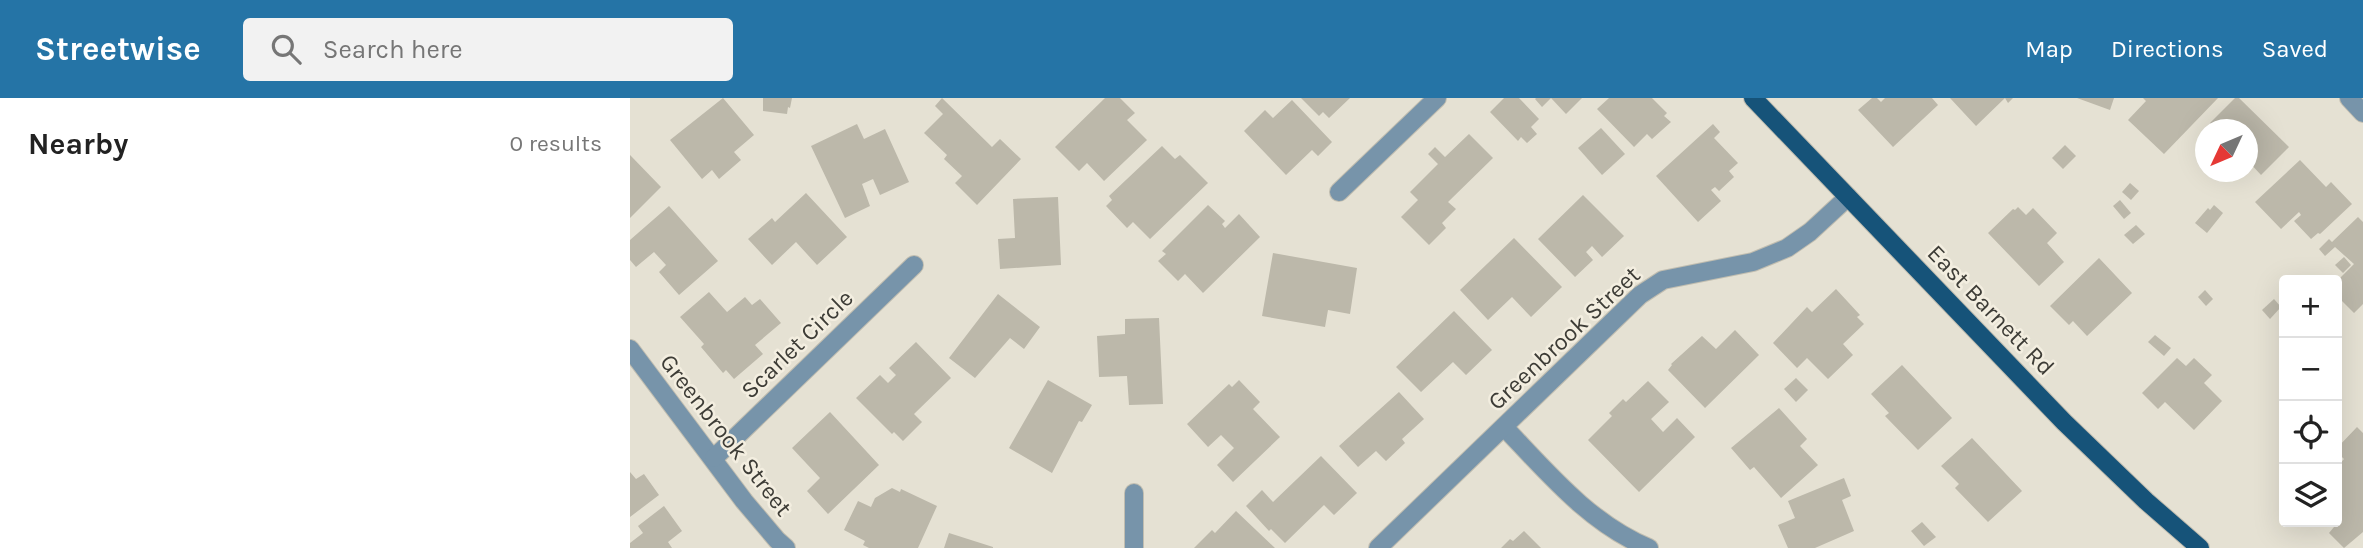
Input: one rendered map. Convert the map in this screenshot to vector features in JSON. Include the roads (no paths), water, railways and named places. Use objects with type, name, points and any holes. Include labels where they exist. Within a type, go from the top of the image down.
[{"type":"main road","name":"East Barnett Rd","points":[[1762,101],[1848,197],[2064,422],[2146,501],[2200,548]]},
{"type":"street","points":[[1339,192],[1437,98]]},
{"type":"street","points":[[2349,98],[2363,113]]},
{"type":"street","name":"Greenbrook Street","points":[[1378,548],[1640,295],[1663,280],[1753,262],[1787,248],[1810,232],[1848,197]]},
{"type":"street","name":"Scarlet Circle","points":[[714,458],[914,265]]},
{"type":"street","name":"Greenbrook Street","points":[[630,349],[744,501],[776,540],[786,548]]},
{"type":"street","points":[[1504,427],[1555,482],[1601,521],[1649,548]]},
{"type":"street","points":[[1134,493],[1134,548]]}]
